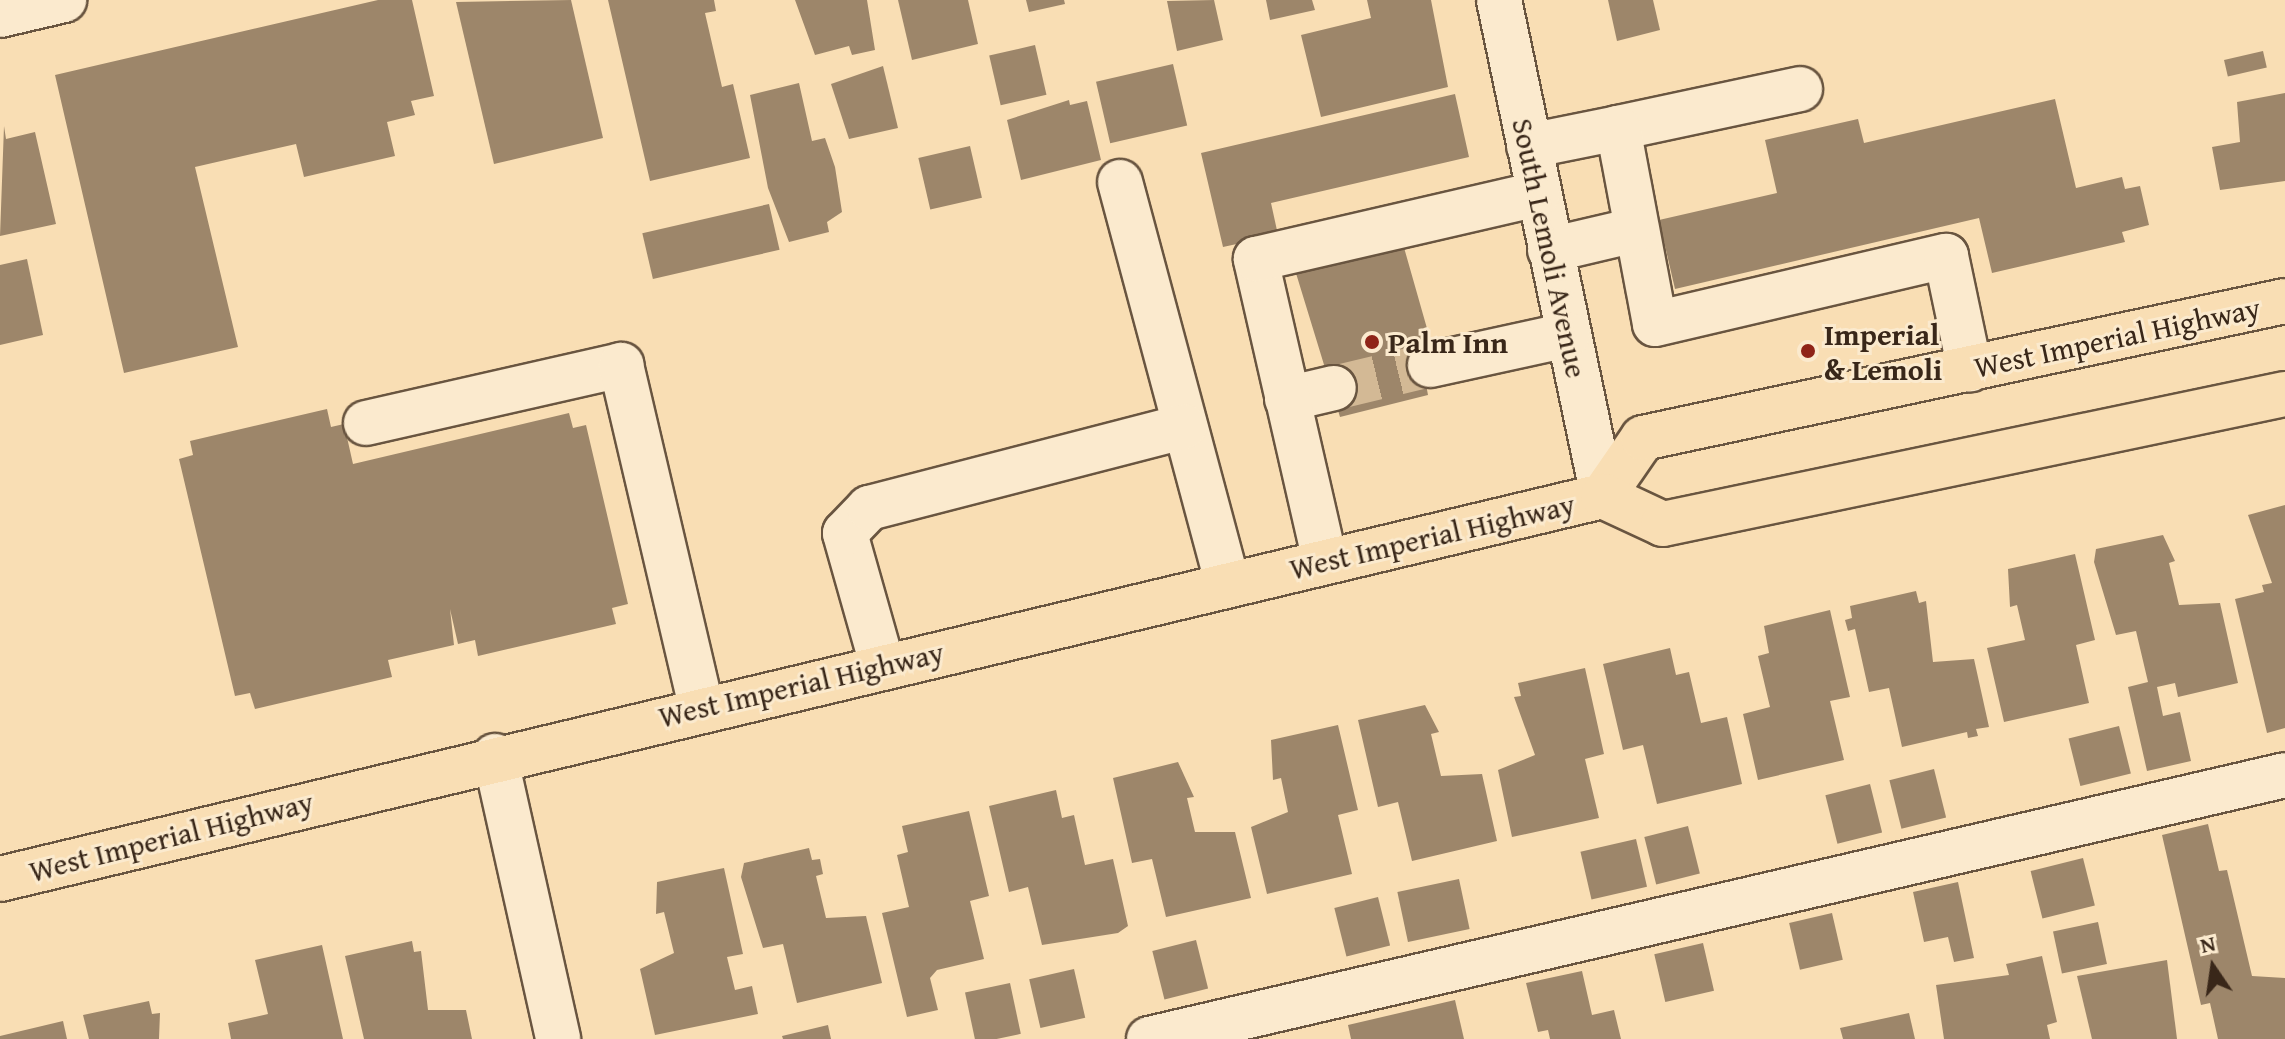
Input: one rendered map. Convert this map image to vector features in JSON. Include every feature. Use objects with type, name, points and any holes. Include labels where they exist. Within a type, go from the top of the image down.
[{"type":"main road","name":"West Imperial Highway","points":[[1603,496],[1643,438],[2285,301]]},
{"type":"main road","name":"West Imperial Highway","points":[[0,879],[495,756],[1603,496],[1663,524],[2285,394]]},
{"type":"street","points":[[0,15],[64,0]]},
{"type":"street","name":"South Lemoli Avenue","points":[[1499,0],[1603,496]]},
{"type":"street","points":[[1529,146],[1800,89]]},
{"type":"street","points":[[1618,128],[1655,324],[1946,256],[1970,370]]},
{"type":"street","points":[[1120,182],[1228,584]]},
{"type":"street","points":[[1325,561],[1256,259],[1538,194]]},
{"type":"street","points":[[1550,250],[1635,230]]},
{"type":"street","points":[[1430,365],[1568,335]]},
{"type":"street","points":[[366,423],[621,365],[701,707]]},
{"type":"street","points":[[1287,399],[1334,388]]},
{"type":"street","points":[[882,664],[845,533],[869,508],[1185,426]]},
{"type":"street","points":[[495,756],[558,1039]]},
{"type":"street","points":[[1149,1039],[2285,775]]},
{"type":"building","points":[[378,0],[412,0],[434,96],[411,101],[415,115],[387,122],[395,156],[304,177],[296,144],[195,167],[238,347],[124,373],[55,75]]},
{"type":"building","points":[[571,0],[603,138],[494,164],[456,2]]},
{"type":"building","points":[[608,0],[714,0],[716,11],[705,13],[722,87],[733,84],[750,158],[650,181]]},
{"type":"building","points":[[795,0],[867,0],[875,50],[852,55],[849,46],[815,55]]},
{"type":"building","points":[[898,0],[968,0],[978,44],[912,60]]},
{"type":"building","points":[[1026,0],[1064,0],[1065,4],[1029,12]]},
{"type":"building","points":[[1214,0],[1223,40],[1177,51],[1167,1]]},
{"type":"building","points":[[1266,0],[1312,0],[1315,10],[1270,20]]},
{"type":"building","points":[[1367,0],[1431,0],[1448,87],[1321,117],[1301,35],[1371,18]]},
{"type":"building","points":[[1608,0],[1653,0],[1660,30],[1617,41]]},
{"type":"building","points":[[1035,45],[1046,95],[1001,105],[989,56]]},
{"type":"building","points":[[2263,51],[2267,68],[2228,77],[2224,60]]},
{"type":"building","points":[[1173,64],[1187,125],[1110,143],[1096,82]]},
{"type":"building","points":[[883,66],[898,128],[849,139],[831,84]]},
{"type":"building","points":[[799,83],[812,141],[825,138],[835,167],[842,212],[827,222],[829,232],[789,242],[768,188],[750,95]]},
{"type":"building","points":[[2285,93],[2285,181],[2220,190],[2212,147],[2240,142],[2237,102]]},
{"type":"building","points":[[1455,94],[1469,157],[1271,203],[1278,235],[1223,247],[1201,153]]},
{"type":"building","points":[[2055,99],[2076,188],[2122,177],[2125,189],[2140,186],[2149,225],[2122,232],[2125,242],[1992,273],[1979,218],[1675,289],[1659,220],[1777,193],[1765,140],[1858,119],[1864,143]]},
{"type":"building","points":[[1069,100],[1070,105],[1087,101],[1101,160],[1021,180],[1007,120]]},
{"type":"building","points":[[4,126],[6,139],[35,132],[56,224],[0,236]]},
{"type":"building","points":[[970,146],[982,198],[930,210],[918,158]]},
{"type":"building","points":[[769,204],[780,250],[653,279],[642,233]]},
{"type":"building","name":"Palm Inn","points":[[1403,244],[1434,353],[1425,379],[1428,395],[1340,417],[1295,270]]},
{"type":"building","points":[[27,259],[43,335],[0,345],[0,265]]},
{"type":"building","points":[[327,409],[331,427],[344,424],[353,464],[569,413],[573,428],[586,425],[628,604],[612,608],[616,624],[478,656],[475,640],[458,644],[450,609],[454,645],[388,660],[392,677],[255,709],[250,693],[235,696],[179,459],[193,455],[190,441]]},
{"type":"building","points":[[2285,505],[2285,728],[2267,733],[2235,599],[2264,592],[2262,585],[2272,583],[2248,515]]},
{"type":"building","points":[[2163,535],[2175,561],[2169,563],[2179,605],[2220,603],[2238,683],[2178,697],[2175,683],[2157,687],[2163,716],[2180,712],[2191,761],[2147,771],[2128,687],[2148,682],[2136,631],[2116,635],[2094,562],[2096,549]]},
{"type":"building","points":[[2075,554],[2095,640],[2076,645],[2089,703],[2004,722],[1987,648],[2025,640],[2017,605],[2010,607],[2008,569]]},
{"type":"building","points":[[1916,591],[1919,603],[1926,601],[1933,662],[1974,659],[1989,727],[1976,729],[1978,736],[1968,738],[1967,732],[1902,747],[1889,688],[1869,692],[1855,629],[1848,631],[1845,620],[1852,618],[1850,606]]},
{"type":"building","points":[[1830,610],[1850,697],[1830,701],[1844,760],[1758,780],[1743,714],[1770,707],[1758,656],[1769,653],[1764,626]]},
{"type":"building","points":[[1670,648],[1676,675],[1689,672],[1701,723],[1727,717],[1742,784],[1657,804],[1643,745],[1623,750],[1603,664]]},
{"type":"building","points":[[1585,668],[1604,754],[1585,759],[1599,818],[1512,837],[1498,770],[1535,755],[1514,697],[1521,696],[1518,683]]},
{"type":"building","points":[[1425,705],[1439,732],[1431,734],[1441,776],[1482,774],[1497,841],[1412,861],[1398,802],[1378,807],[1358,720]]},
{"type":"building","points":[[1338,725],[1358,810],[1338,815],[1352,874],[1267,894],[1251,827],[1288,812],[1281,778],[1273,780],[1271,740]]},
{"type":"building","points":[[2119,726],[2131,774],[2080,786],[2069,739]]},
{"type":"building","points":[[1178,762],[1194,797],[1187,798],[1195,832],[1235,832],[1251,898],[1166,917],[1152,859],[1132,863],[1113,778]]},
{"type":"building","points":[[1934,769],[1946,818],[1901,829],[1889,780]]},
{"type":"building","points":[[1870,784],[1882,833],[1837,844],[1825,795]]},
{"type":"building","points":[[1056,790],[1062,818],[1074,815],[1085,865],[1113,859],[1128,926],[1118,933],[1042,945],[1028,887],[1009,892],[989,806]]},
{"type":"building","points":[[969,811],[989,896],[970,901],[984,959],[937,970],[930,978],[938,1010],[907,1017],[882,913],[909,907],[897,855],[908,852],[902,826]]},
{"type":"building","points":[[2208,824],[2219,871],[2227,870],[2252,976],[2285,978],[2285,1039],[2218,1039],[2210,1003],[2201,1005],[2162,835]]},
{"type":"building","points":[[1688,826],[1700,874],[1656,884],[1644,837]]},
{"type":"building","points":[[1636,839],[1647,887],[1591,900],[1580,852]]},
{"type":"building","points":[[809,848],[812,860],[820,859],[823,874],[816,876],[826,918],[866,916],[882,983],[797,1003],[783,944],[763,948],[741,877],[744,863]]},
{"type":"building","points":[[2083,858],[2095,906],[2042,919],[2031,871]]},
{"type":"building","points":[[724,868],[743,954],[727,957],[735,990],[752,986],[758,1014],[655,1035],[640,969],[674,953],[664,912],[656,914],[657,882]]},
{"type":"building","points":[[1459,879],[1470,929],[1408,942],[1397,892]]},
{"type":"building","points":[[1958,882],[1974,958],[1954,962],[1948,937],[1924,942],[1913,892]]},
{"type":"building","points":[[1378,897],[1390,946],[1346,956],[1334,908]]},
{"type":"building","points":[[1832,913],[1843,960],[1800,970],[1789,923]]},
{"type":"building","points":[[2098,922],[2107,964],[2062,974],[2053,932]]},
{"type":"building","points":[[1196,940],[1208,989],[1164,999],[1152,951]]},
{"type":"building","points":[[412,941],[414,952],[421,951],[428,1010],[466,1010],[472,1039],[364,1039],[345,956]]},
{"type":"building","points":[[1703,943],[1714,991],[1665,1002],[1654,954]]},
{"type":"building","points":[[322,945],[343,1039],[231,1039],[228,1023],[268,1014],[255,960]]},
{"type":"building","points":[[2042,956],[2057,1022],[2047,1025],[2050,1039],[1944,1039],[1936,985],[2009,975],[2006,964]]},
{"type":"building","points":[[2167,960],[2177,1039],[2092,1039],[2077,976]]},
{"type":"building","points":[[1074,969],[1085,1018],[1040,1028],[1029,979]]},
{"type":"building","points":[[1582,971],[1592,1015],[1614,1010],[1621,1039],[1550,1039],[1548,1030],[1538,1032],[1526,983]]},
{"type":"building","points":[[1010,983],[1021,1034],[997,1039],[975,1039],[965,993]]},
{"type":"building","points":[[1455,1000],[1464,1039],[1351,1039],[1348,1025]]},
{"type":"building","points":[[149,1001],[152,1014],[160,1013],[159,1039],[89,1039],[83,1015]]},
{"type":"building","points":[[1909,1013],[1915,1039],[1843,1039],[1840,1028]]},
{"type":"building","points":[[63,1021],[67,1039],[0,1039],[0,1036]]},
{"type":"building","points":[[828,1025],[831,1039],[783,1039],[782,1036]]},
{"type":"tunnel","points":[[1334,388],[1430,365]]},
{"type":"place","name":"Palm Inn","points":[[1372,342]]},
{"type":"place","name":"Imperial & Lemoli","points":[[1808,351]]}]
